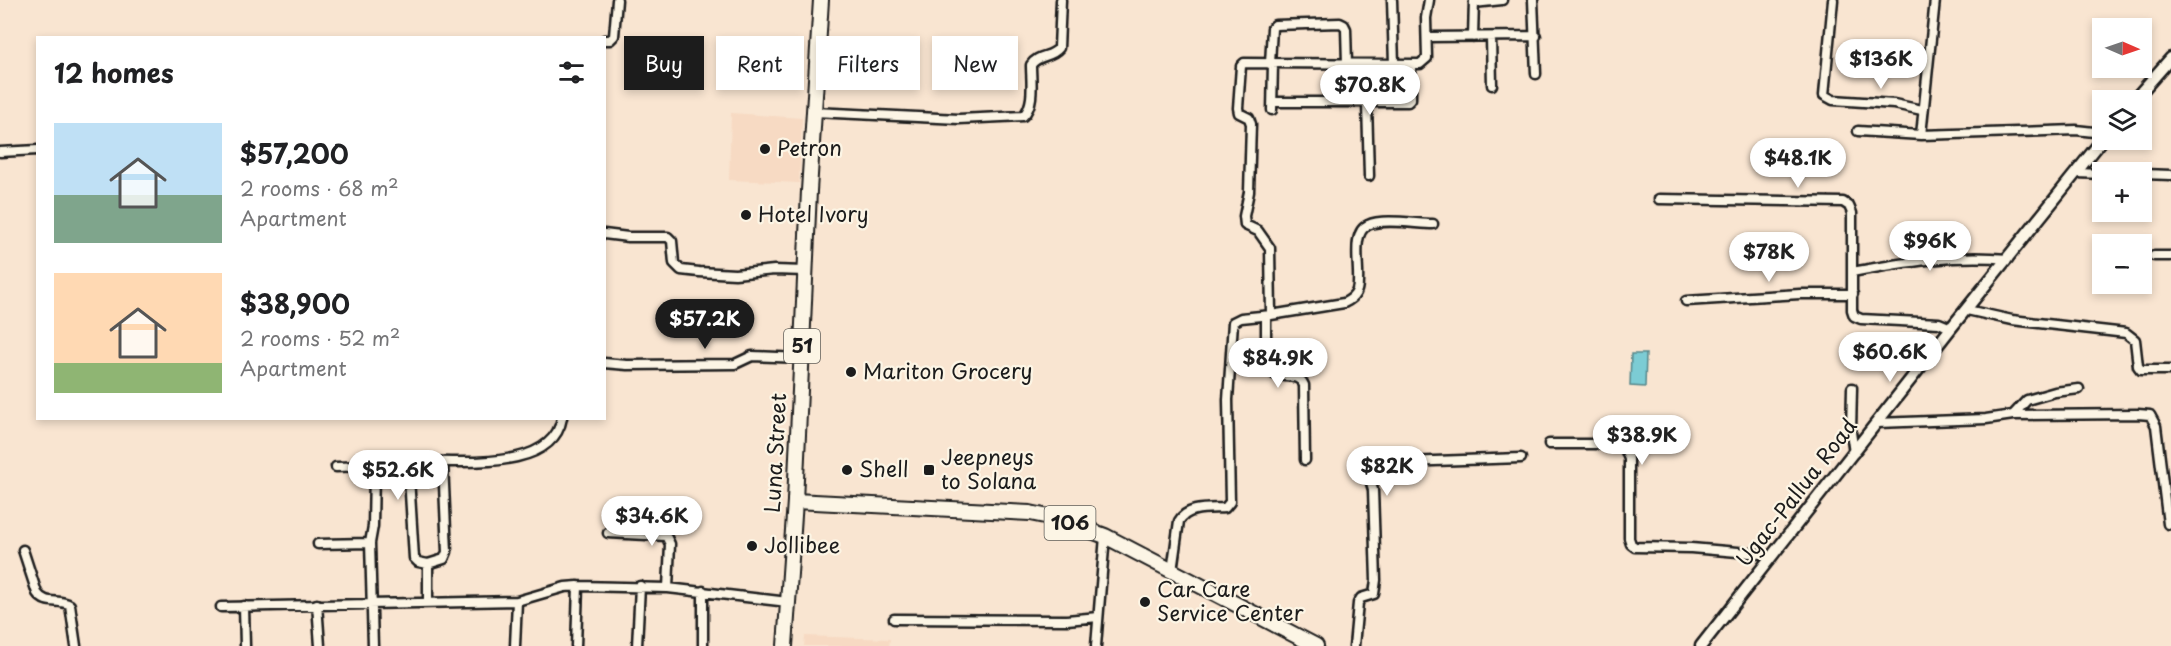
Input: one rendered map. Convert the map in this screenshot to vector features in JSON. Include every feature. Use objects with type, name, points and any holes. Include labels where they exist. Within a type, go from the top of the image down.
[{"type":"main road","name":"51","points":[[814,112],[821,0]]},
{"type":"main road","name":"Luna Street","points":[[785,646],[795,501],[814,112]]},
{"type":"main road","name":"106","points":[[795,501],[1030,513],[1059,519],[1104,536],[1316,646]]},
{"type":"street","points":[[606,40],[615,36],[617,0]]},
{"type":"street","points":[[814,112],[959,118],[1023,116],[1030,104],[1031,65],[1034,61],[1056,52],[1059,48],[1061,0]]},
{"type":"street","points":[[1392,0],[1394,64]]},
{"type":"street","points":[[1305,460],[1304,385],[1298,378],[1274,374],[1266,336],[1269,316],[1270,248],[1258,231],[1245,225],[1244,216],[1250,192],[1251,124],[1249,118],[1239,113],[1238,108],[1241,66],[1244,63],[1420,64],[1427,58],[1429,0]]},
{"type":"street","points":[[1473,37],[1474,1],[1502,0]]},
{"type":"street","points":[[1533,0],[1536,74]]},
{"type":"street","points":[[1833,0],[1824,95],[1833,100],[1901,105],[1922,110]]},
{"type":"street","points":[[1921,135],[1935,0]]},
{"type":"street","points":[[1347,64],[1346,29],[1341,23],[1275,25],[1272,28],[1273,106],[1408,102],[1411,99],[1411,64]]},
{"type":"street","points":[[1491,36],[1492,85]]},
{"type":"street","points":[[1427,37],[1536,36]]},
{"type":"street","points":[[2143,90],[2171,58]]},
{"type":"street","points":[[1367,103],[1369,176]]},
{"type":"street","points":[[1858,132],[1921,135],[2076,130],[2092,132]]},
{"type":"street","points":[[0,152],[36,150]]},
{"type":"street","name":"Ugac-Pallua Road","points":[[1701,646],[2094,150]]},
{"type":"street","points":[[2076,173],[2092,174]]},
{"type":"street","points":[[2152,174],[2171,174]]},
{"type":"street","points":[[1659,199],[1843,202],[1849,206],[1852,213],[1852,310],[1857,318],[1939,323],[1951,328]]},
{"type":"street","points":[[1172,571],[1179,521],[1182,515],[1193,510],[1225,508],[1230,502],[1228,400],[1232,326],[1236,319],[1269,316],[1344,303],[1352,299],[1357,291],[1358,236],[1368,225],[1379,223],[1433,224]]},
{"type":"street","points":[[606,234],[668,237],[672,241],[674,263],[681,270],[735,273],[774,270],[805,271]]},
{"type":"street","points":[[2154,256],[2171,256]]},
{"type":"street","points":[[1852,272],[1920,259],[1975,257],[2008,259]]},
{"type":"street","points":[[1686,301],[1800,294],[1853,294]]},
{"type":"street","points":[[1967,310],[2012,320],[2126,333],[2135,340],[2138,366],[2141,370],[2171,370]]},
{"type":"street","points":[[606,363],[735,364],[752,356],[801,358]]},
{"type":"street","points":[[1852,388],[1851,432],[1854,453]]},
{"type":"street","points":[[2013,415],[2027,400],[2055,392],[2079,389]]},
{"type":"street","points":[[1877,423],[1986,419],[2013,415],[2138,414],[2150,416],[2156,426],[2168,524]]},
{"type":"street","points":[[443,463],[447,552],[444,559],[428,564],[418,562],[414,558],[411,462],[492,461],[525,455],[549,442],[557,434],[561,420]]},
{"type":"street","points":[[1549,444],[1624,446],[1629,459],[1629,538],[1630,544],[1635,547],[1691,548],[1761,554],[1771,557]]},
{"type":"street","points":[[1354,646],[1358,603],[1361,598],[1374,594],[1376,580],[1373,490],[1368,473],[1369,467],[1376,463],[1521,458]]},
{"type":"street","points":[[336,467],[368,465],[372,467],[373,526],[370,543],[373,646]]},
{"type":"street","points":[[608,533],[666,536],[670,544],[668,588]]},
{"type":"street","points":[[1096,646],[1104,536]]},
{"type":"street","points":[[318,544],[370,543]]},
{"type":"street","points":[[23,550],[37,593],[41,598],[70,605],[76,646]]},
{"type":"street","points":[[428,564],[428,602]]},
{"type":"street","points":[[222,607],[517,601],[578,586],[668,588],[788,602]]},
{"type":"street","points":[[576,646],[578,586]]},
{"type":"street","points":[[637,646],[640,586]]},
{"type":"street","points":[[703,646],[704,591]]},
{"type":"street","points":[[515,646],[517,601]]},
{"type":"street","points":[[317,604],[320,646]]},
{"type":"street","points":[[243,606],[245,646]]},
{"type":"street","points":[[894,619],[1067,620],[1098,617]]},
{"type":"shaded area","name":"Petron","points":[[731,113],[802,118],[799,183],[729,180]]},
{"type":"shaded area","points":[[805,636],[890,639],[889,646],[804,646]]},
{"type":"water","points":[[1631,354],[1646,354],[1645,387],[1630,386]]},
{"type":"place","name":"Petron","points":[[765,149]]},
{"type":"place","name":"Hotel Ivory","points":[[746,215]]},
{"type":"place","name":"Mariton Grocery","points":[[851,372]]},
{"type":"place","name":"Shell","points":[[847,470]]},
{"type":"place","name":"Jeepneys to Solana","points":[[929,470]]},
{"type":"place","name":"Jollibee","points":[[752,546]]},
{"type":"place","name":"Car Care Service Center","points":[[1145,602]]}]
